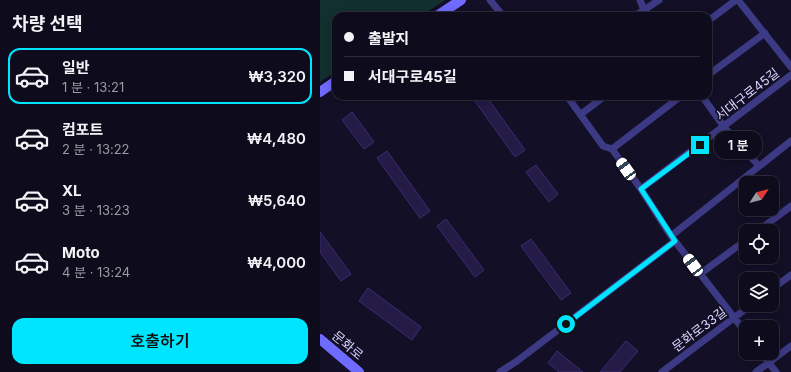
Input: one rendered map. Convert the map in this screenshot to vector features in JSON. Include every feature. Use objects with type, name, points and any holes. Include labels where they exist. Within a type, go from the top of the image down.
[{"type":"main road","points":[[442,12],[461,0]]},
{"type":"main road","points":[[320,92],[332,84]]},
{"type":"main road","name":"문화로","points":[[320,338],[359,372]]},
{"type":"street","points":[[490,0],[500,12]]},
{"type":"street","points":[[640,0],[644,10]]},
{"type":"street","points":[[641,12],[659,0]]},
{"type":"street","name":"서대구로45길","points":[[712,18],[737,0],[791,67]]},
{"type":"street","points":[[712,72],[765,33]]},
{"type":"street","name":"서대구로45길","points":[[641,189],[791,75]]},
{"type":"street","points":[[570,100],[603,146],[612,149],[641,189],[673,238],[739,323]]},
{"type":"street","points":[[581,114],[600,100]]},
{"type":"street","points":[[612,149],[676,100]]},
{"type":"street","points":[[705,100],[724,127],[759,166]]},
{"type":"street","points":[[500,372],[517,361],[673,238],[791,141]]},
{"type":"street","points":[[767,224],[791,206]]},
{"type":"street","points":[[700,274],[739,245]]},
{"type":"street","points":[[779,284],[791,275]]},
{"type":"street","name":"문화로33길","points":[[662,372],[742,312]]},
{"type":"street","points":[[756,372],[791,346]]},
{"type":"street","points":[[766,360],[776,372]]},
{"type":"green space","points":[[320,0],[445,0],[427,12],[332,12],[332,74],[320,82]]},
{"type":"building","points":[[474,100],[489,100],[525,150],[515,157]]},
{"type":"building","points":[[352,112],[374,142],[364,149],[342,120]]},
{"type":"building","points":[[387,151],[430,211],[420,218],[377,158]]},
{"type":"building","points":[[536,165],[558,194],[549,202],[526,172]]},
{"type":"building","points":[[446,219],[484,270],[475,277],[437,226]]},
{"type":"building","points":[[320,232],[351,274],[341,281],[320,252]]},
{"type":"building","points":[[531,239],[571,293],[561,300],[521,246]]},
{"type":"building","points":[[368,288],[421,327],[412,340],[359,301]]},
{"type":"building","points":[[626,341],[638,351],[620,372],[600,372]]},
{"type":"building","points":[[557,351],[583,372],[559,372],[548,363]]},
{"type":"route","points":[[566,324],[675,241],[641,189],[700,145]]}]
